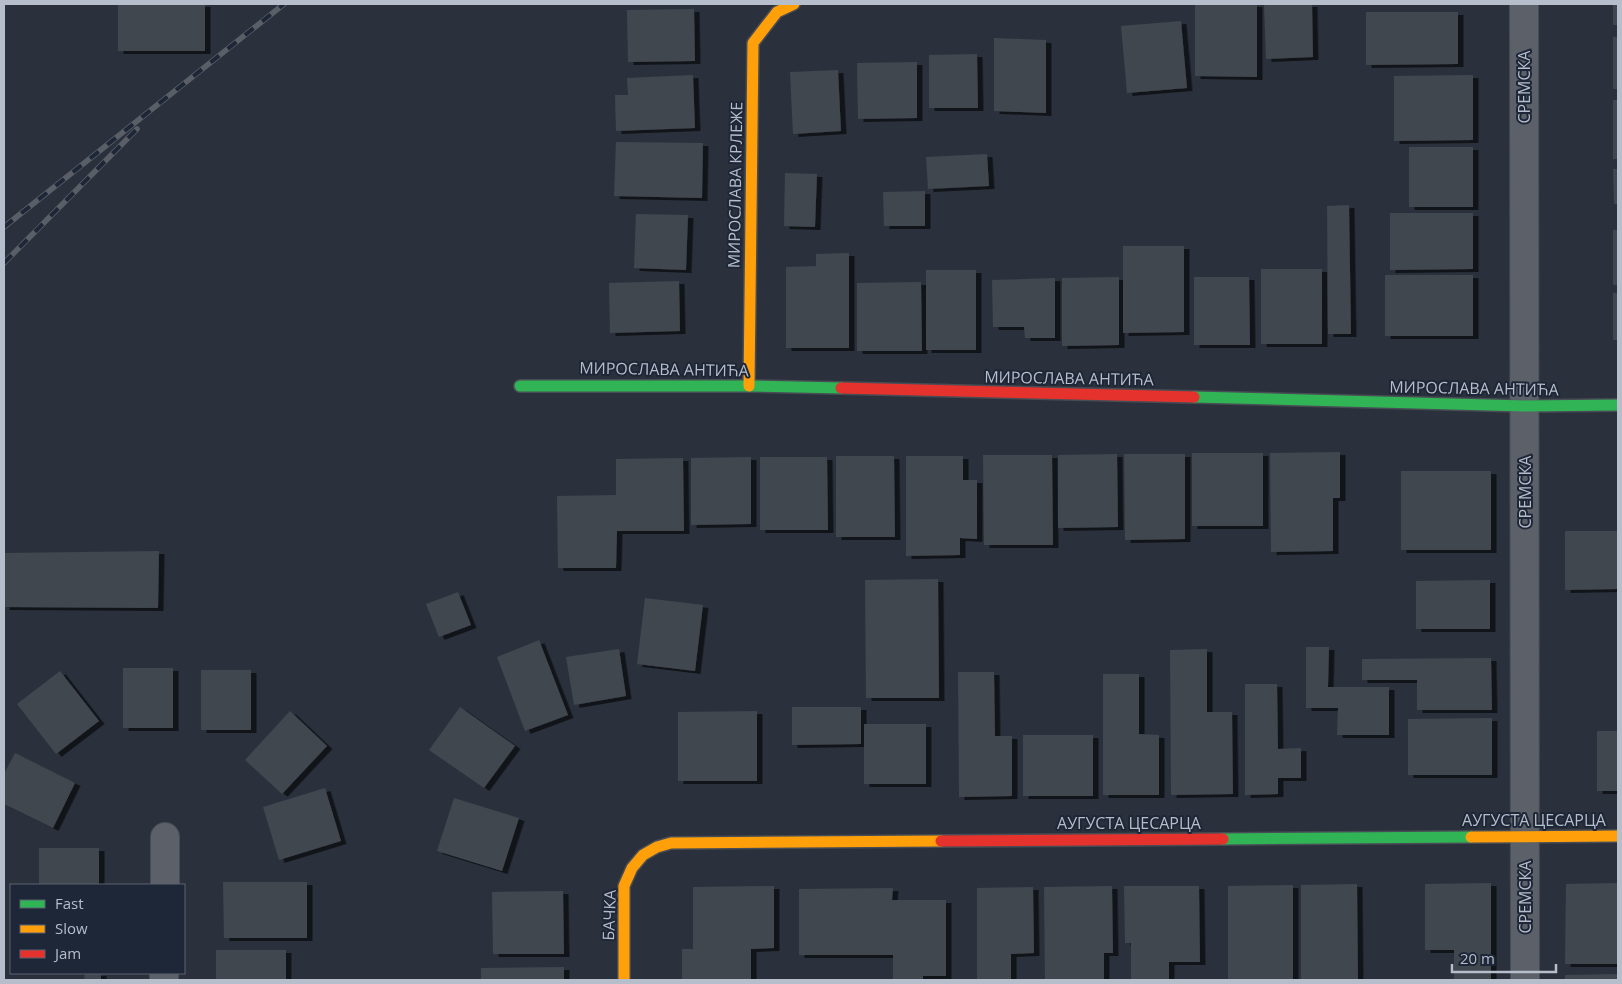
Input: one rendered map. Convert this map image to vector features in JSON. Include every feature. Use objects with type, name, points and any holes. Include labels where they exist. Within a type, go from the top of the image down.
[{"type":"street","name":"МИРОСЛАВА КРЛЕЖЕ","points":[[749,386],[753,43],[776,12],[794,4]]},
{"type":"street","name":"СРЕМСКА","points":[[1524,4],[1525,980]]},
{"type":"street","name":"МИРОСЛАВА АНТИЋА","points":[[520,386],[749,386],[1525,406],[1618,405]]},
{"type":"street","points":[[165,836],[165,884]]},
{"type":"street","name":"АУГУСТА ЦЕСАРЦА","points":[[643,855],[657,847],[671,843],[1618,836]]},
{"type":"street","name":"БАЧКА","points":[[624,980],[624,886],[632,868],[643,855]]},
{"type":"building","points":[[118,4],[205,4],[205,51],[118,51]]},
{"type":"building","points":[[1195,4],[1257,4],[1257,77],[1195,76]]},
{"type":"building","points":[[1264,4],[1312,4],[1313,57],[1266,59]]},
{"type":"building","points":[[1613,4],[1618,4],[1618,25],[1613,25]]},
{"type":"building","points":[[694,9],[695,61],[628,62],[627,10]]},
{"type":"building","points":[[1366,12],[1458,12],[1458,64],[1366,65]]},
{"type":"building","points":[[1181,21],[1187,88],[1127,93],[1121,26]]},
{"type":"building","points":[[1613,37],[1618,37],[1618,89],[1613,89]]},
{"type":"building","points":[[994,38],[1046,40],[1046,113],[994,111]]},
{"type":"building","points":[[977,54],[978,108],[929,108],[929,55]]},
{"type":"building","points":[[917,62],[917,118],[858,119],[857,63]]},
{"type":"building","points":[[838,70],[841,131],[793,134],[790,72]]},
{"type":"building","points":[[693,75],[695,128],[616,131],[615,95],[628,95],[627,78]]},
{"type":"building","points":[[1473,75],[1473,140],[1394,141],[1394,76]]},
{"type":"building","points":[[1613,100],[1618,100],[1618,159],[1613,159]]},
{"type":"building","points":[[616,142],[703,143],[702,198],[614,196]]},
{"type":"building","points":[[1409,147],[1473,147],[1473,207],[1409,207]]},
{"type":"building","points":[[987,154],[989,186],[928,189],[926,157]]},
{"type":"building","points":[[1613,169],[1618,169],[1618,204],[1614,204]]},
{"type":"building","points":[[785,173],[817,174],[815,227],[784,226]]},
{"type":"building","points":[[925,191],[925,226],[884,226],[883,192]]},
{"type":"building","points":[[1349,205],[1351,334],[1328,334],[1327,206]]},
{"type":"building","points":[[1390,213],[1473,213],[1473,269],[1390,270]]},
{"type":"building","points":[[636,214],[688,215],[686,270],[634,268]]},
{"type":"building","points":[[1613,230],[1618,230],[1618,285],[1613,285]]},
{"type":"building","points":[[1123,246],[1184,246],[1184,332],[1123,333]]},
{"type":"building","points":[[849,253],[849,348],[786,348],[786,267],[816,266],[816,254]]},
{"type":"building","points":[[1261,269],[1322,269],[1322,344],[1261,344]]},
{"type":"building","points":[[926,270],[976,270],[976,350],[926,350]]},
{"type":"building","points":[[1385,275],[1473,275],[1473,336],[1385,336]]},
{"type":"building","points":[[1119,277],[1119,345],[1062,346],[1062,278]]},
{"type":"building","points":[[1194,277],[1249,277],[1250,345],[1194,345]]},
{"type":"building","points":[[1055,278],[1055,338],[1025,338],[1024,327],[993,327],[992,280]]},
{"type":"building","points":[[679,281],[680,331],[610,333],[609,283]]},
{"type":"building","points":[[921,282],[922,351],[857,351],[857,283]]},
{"type":"building","points":[[1613,293],[1618,293],[1618,340],[1613,340]]},
{"type":"building","points":[[1340,452],[1340,498],[1333,498],[1333,551],[1271,552],[1270,453]]},
{"type":"building","points":[[1192,453],[1263,453],[1263,526],[1192,526]]},
{"type":"building","points":[[1117,454],[1118,527],[1058,528],[1058,455]]},
{"type":"building","points":[[1124,454],[1185,454],[1185,539],[1125,540]]},
{"type":"building","points":[[983,455],[1052,455],[1053,545],[984,545]]},
{"type":"building","points":[[836,456],[894,456],[895,537],[836,537]]},
{"type":"building","points":[[906,456],[963,456],[963,480],[977,480],[977,539],[960,538],[960,555],[906,556]]},
{"type":"building","points":[[751,457],[751,524],[691,525],[691,458]]},
{"type":"building","points":[[760,457],[827,457],[828,530],[760,530]]},
{"type":"building","points":[[683,458],[684,531],[617,531],[616,568],[558,568],[557,496],[616,495],[616,459]]},
{"type":"building","points":[[1401,471],[1491,471],[1491,550],[1401,550]]},
{"type":"building","points":[[1565,531],[1618,531],[1618,589],[1565,590]]},
{"type":"building","points":[[159,551],[158,608],[4,607],[4,553]]},
{"type":"building","points":[[938,579],[939,698],[866,698],[865,580]]},
{"type":"building","points":[[1490,580],[1490,629],[1416,629],[1416,581]]},
{"type":"building","points":[[458,592],[471,625],[439,637],[426,604]]},
{"type":"building","points":[[645,598],[703,605],[695,671],[637,664]]},
{"type":"building","points":[[539,640],[568,715],[525,731],[497,657]]},
{"type":"building","points":[[1306,647],[1329,647],[1328,687],[1389,687],[1389,735],[1337,735],[1338,708],[1306,708]]},
{"type":"building","points":[[619,649],[626,696],[574,705],[566,657]]},
{"type":"building","points":[[1207,649],[1207,712],[1232,712],[1233,794],[1171,795],[1170,650]]},
{"type":"building","points":[[1491,658],[1492,710],[1417,710],[1417,680],[1362,680],[1362,659]]},
{"type":"building","points":[[123,668],[173,668],[173,728],[123,728]]},
{"type":"building","points":[[201,670],[251,670],[251,730],[201,730]]},
{"type":"building","points":[[60,671],[99,721],[56,754],[17,704]]},
{"type":"building","points":[[958,672],[994,672],[995,736],[1012,736],[1012,796],[959,797]]},
{"type":"building","points":[[1103,674],[1139,674],[1139,734],[1159,735],[1159,795],[1103,795]]},
{"type":"building","points":[[1245,684],[1277,684],[1278,749],[1301,748],[1301,778],[1278,778],[1278,794],[1245,795]]},
{"type":"building","points":[[460,707],[515,746],[484,788],[429,750]]},
{"type":"building","points":[[792,707],[861,707],[861,744],[792,745]]},
{"type":"building","points":[[290,711],[327,746],[282,794],[245,760]]},
{"type":"building","points":[[757,711],[757,781],[678,781],[678,712]]},
{"type":"building","points":[[1492,718],[1492,775],[1408,775],[1408,719]]},
{"type":"building","points":[[864,724],[926,724],[926,784],[864,784]]},
{"type":"building","points":[[1597,731],[1618,731],[1618,791],[1597,791]]},
{"type":"building","points":[[1023,735],[1093,735],[1093,796],[1023,796]]},
{"type":"building","points":[[15,753],[75,783],[53,828],[4,804],[4,774]]},
{"type":"building","points":[[325,788],[341,841],[279,860],[263,807]]},
{"type":"building","points":[[454,798],[519,818],[502,871],[437,851]]},
{"type":"building","points":[[39,848],[99,848],[99,884],[39,884]]},
{"type":"building","points":[[223,882],[307,882],[307,938],[224,938]]},
{"type":"building","points":[[1491,883],[1491,980],[1454,980],[1454,950],[1425,950],[1425,884]]},
{"type":"building","points":[[1618,883],[1618,964],[1565,964],[1566,884]]},
{"type":"building","points":[[1357,884],[1358,980],[1301,980],[1301,885]]},
{"type":"building","points":[[1293,885],[1293,980],[1228,980],[1228,886]]},
{"type":"building","points":[[774,886],[774,948],[751,949],[751,980],[682,980],[682,949],[693,949],[693,887]]},
{"type":"building","points":[[1112,886],[1113,953],[1104,953],[1104,980],[1045,980],[1044,887]]},
{"type":"building","points":[[1124,886],[1199,886],[1200,962],[1169,962],[1169,980],[1131,980],[1131,943],[1125,943]]},
{"type":"building","points":[[1033,887],[1034,953],[1011,954],[1011,980],[977,980],[977,888]]},
{"type":"building","points":[[893,888],[892,900],[946,900],[946,976],[923,976],[923,980],[893,980],[893,955],[799,955],[799,889]]},
{"type":"building","points":[[563,891],[564,954],[493,954],[492,892]]},
{"type":"building","points":[[216,950],[286,950],[286,980],[216,980]]},
{"type":"building","points":[[564,967],[564,980],[481,980],[481,968]]},
{"type":"building","points":[[85,974],[101,974],[101,980],[84,980]]},
{"type":"building","points":[[1618,974],[1618,980],[1565,980],[1565,975]]},
{"type":"railway","points":[[4,227],[284,4]]},
{"type":"railway","points":[[4,263],[137,129]]},
{"type":"traffic: fast","points":[[520,386],[841,388]]},
{"type":"traffic: fast","points":[[1194,397],[1525,406],[1618,405]]},
{"type":"traffic: fast","points":[[1223,839],[1471,837]]},
{"type":"traffic: slow","points":[[749,386],[753,43],[777,12],[794,4]]},
{"type":"traffic: slow","points":[[1471,837],[1618,836]]},
{"type":"traffic: slow","points":[[624,980],[624,886],[632,868],[643,855],[657,847],[671,843],[941,841]]},
{"type":"traffic: jam","points":[[841,388],[1194,397]]},
{"type":"traffic: jam","points":[[941,841],[1223,839]]}]
